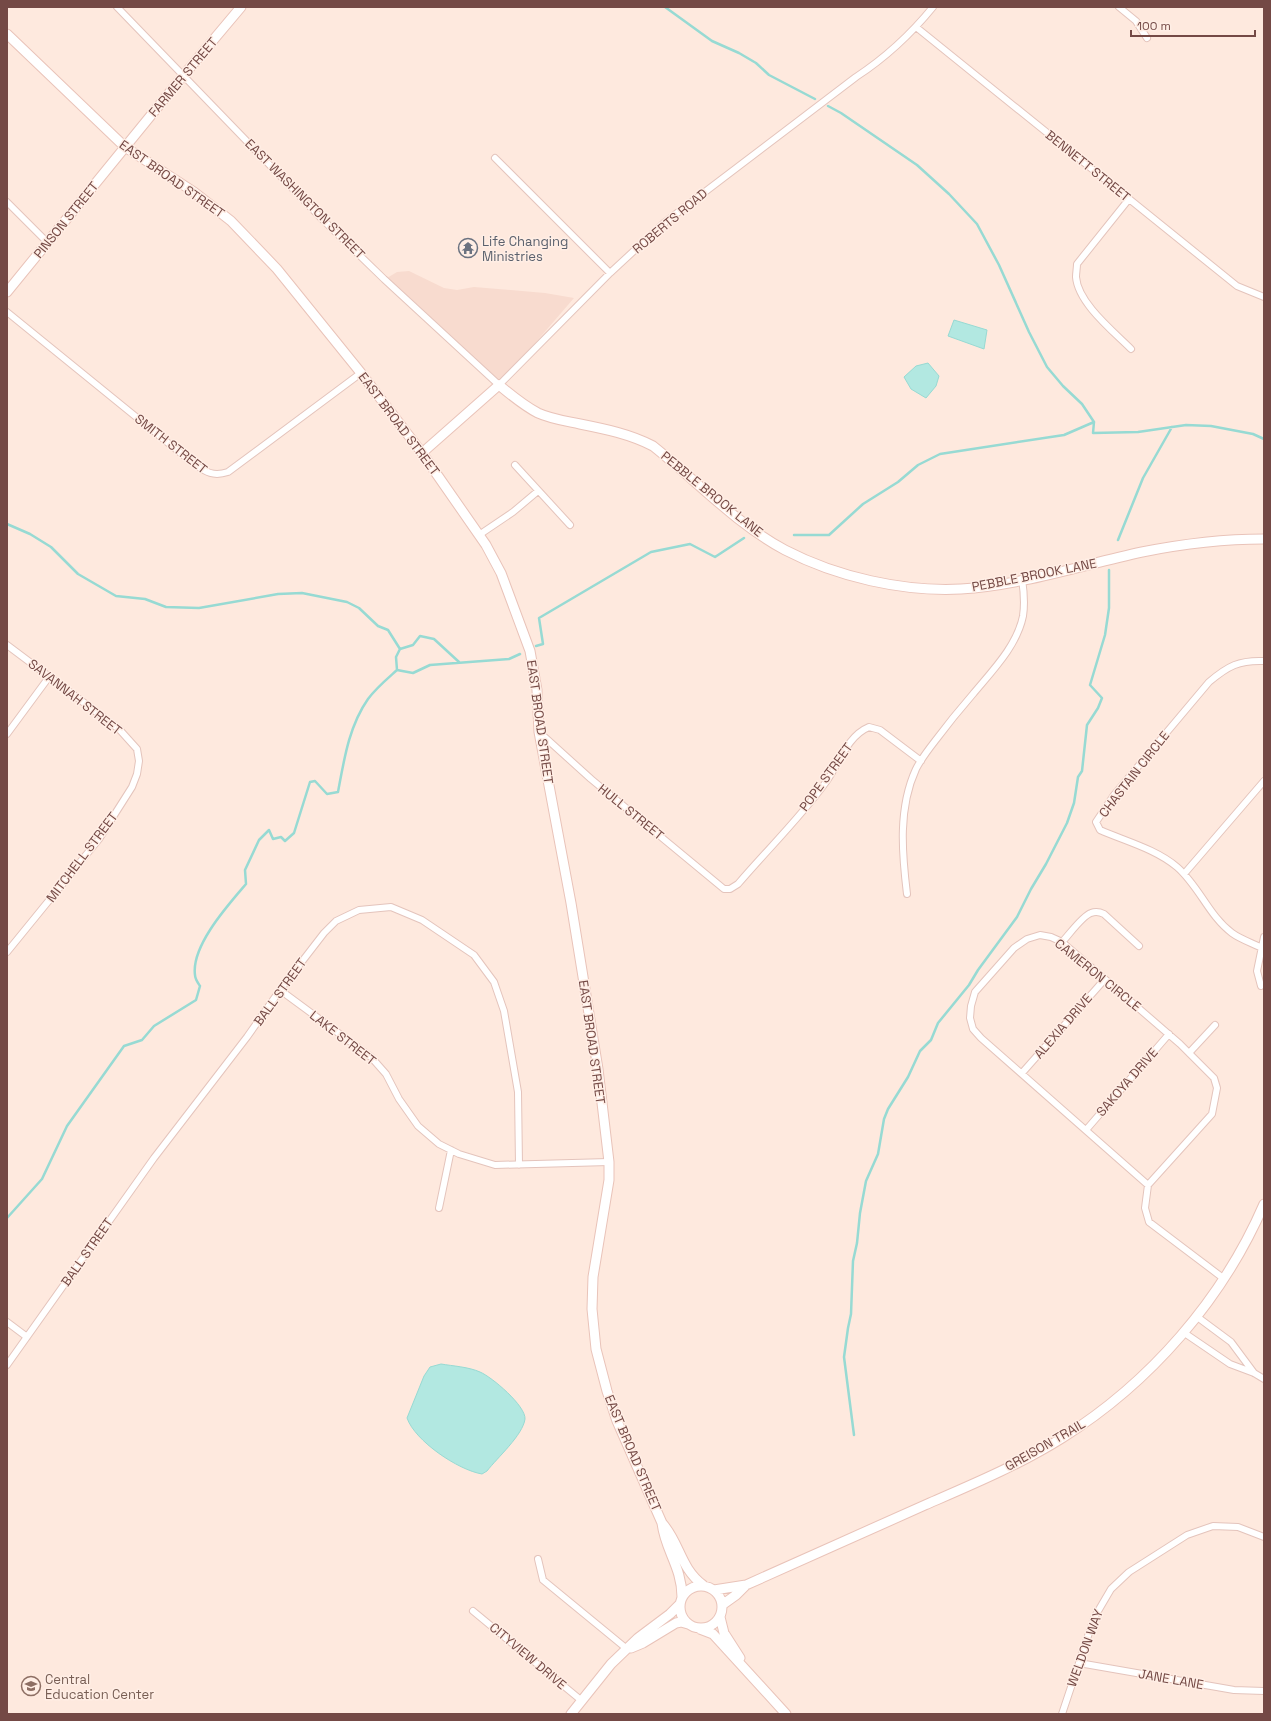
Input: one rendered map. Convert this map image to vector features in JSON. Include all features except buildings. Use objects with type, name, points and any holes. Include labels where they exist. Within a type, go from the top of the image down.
[{"type":"street","name":"EAST WASHINGTON STREET","points":[[117,7],[321,218],[384,279],[499,385]]},
{"type":"street","name":"FARMER STREET","points":[[125,148],[183,76],[242,7]]},
{"type":"street","name":"ROBERTS ROAD","points":[[422,453],[499,385],[610,273],[664,223],[856,77],[875,65],[916,27],[933,7]]},
{"type":"street","points":[[1119,7],[1136,21],[1147,38]]},
{"type":"street","name":"BENNETT STREET","points":[[916,27],[1237,286],[1264,297]]},
{"type":"street","name":"EAST BROAD STREET","points":[[7,34],[125,148],[194,192],[231,221],[277,269],[361,373],[422,453],[479,535],[501,574],[530,651],[537,690],[539,732],[571,903],[593,1037],[609,1162],[609,1180],[593,1277],[592,1309],[596,1349],[617,1421],[662,1523],[669,1531],[688,1572],[694,1579],[714,1590]]},
{"type":"street","name":"PINSON STREET","points":[[7,292],[46,242],[125,148]]},
{"type":"street","points":[[495,158],[610,273]]},
{"type":"street","points":[[1129,199],[1078,264],[1076,277],[1090,306],[1131,349]]},
{"type":"street","points":[[7,202],[46,242]]},
{"type":"street","name":"SMITH STREET","points":[[7,312],[194,464],[211,474],[219,475],[228,472],[361,373]]},
{"type":"street","name":"PEBBLE BROOK LANE","points":[[499,385],[539,414],[612,430],[635,437],[653,446],[745,524],[785,550],[849,575],[892,585],[933,589],[961,589],[1022,579],[1150,551],[1218,541],[1264,539]]},
{"type":"street","points":[[515,466],[570,526]]},
{"type":"street","points":[[479,535],[513,512],[538,491]]},
{"type":"street","points":[[907,894],[902,855],[903,827],[908,793],[916,770],[951,719],[999,663],[1016,636],[1023,617],[1025,600],[1022,579]]},
{"type":"street","name":"SAVANNAH STREET","points":[[7,645],[119,729],[137,748],[137,753]]},
{"type":"street","name":"CHASTAIN CIRCLE","points":[[1262,948],[1232,933],[1220,921],[1184,874],[1163,857],[1100,830],[1096,822],[1114,795],[1209,682],[1225,669],[1238,663],[1264,661]]},
{"type":"street","points":[[7,734],[49,676]]},
{"type":"street","name":"POPE STREET","points":[[724,889],[730,889],[738,884],[827,781],[852,740],[864,729],[869,726],[880,730],[921,761]]},
{"type":"street","name":"HULL STREET","points":[[539,732],[591,779],[724,889]]},
{"type":"street","name":"MITCHELL STREET","points":[[7,952],[99,839],[118,810],[132,787],[137,774],[139,761],[137,753]]},
{"type":"street","points":[[1184,874],[1263,785]]},
{"type":"street","name":"BALL STREET","points":[[7,1365],[154,1158],[243,1043],[280,990],[336,921],[359,910],[391,907],[422,920],[474,955],[494,982],[504,1011],[518,1092],[519,1165]]},
{"type":"street","points":[[1062,942],[1086,916],[1097,912],[1104,914],[1139,946]]},
{"type":"street","name":"CAMERON CIRCLE","points":[[1040,935],[1051,937],[1062,942],[1105,979],[1190,1053],[1214,1078],[1217,1088],[1212,1114],[1148,1185],[981,1038],[973,1029],[970,1018],[971,1006],[975,992],[1014,948],[1027,939],[1040,935]]},
{"type":"street","points":[[1261,986],[1257,971],[1264,937]]},
{"type":"street","name":"ALEXIA DRIVE","points":[[1022,1073],[1105,979]]},
{"type":"street","name":"LAKE STREET","points":[[280,990],[370,1057],[386,1074],[399,1099],[418,1126],[439,1144],[477,1161],[495,1165],[609,1162]]},
{"type":"street","points":[[1190,1053],[1215,1025]]},
{"type":"street","name":"SAKOYA DRIVE","points":[[1086,1130],[1169,1034]]},
{"type":"street","points":[[439,1208],[451,1150]]},
{"type":"street","points":[[1148,1185],[1145,1208],[1149,1222],[1223,1278]]},
{"type":"street","name":"GREISON TRAIL","points":[[714,1590],[746,1585],[1008,1467],[1062,1438],[1107,1407],[1144,1375],[1196,1316],[1223,1278],[1241,1248],[1264,1204]]},
{"type":"street","points":[[1196,1316],[1231,1342],[1254,1373]]},
{"type":"street","points":[[7,1322],[27,1337]]},
{"type":"street","points":[[1183,1332],[1230,1364],[1254,1373],[1264,1379]]},
{"type":"street","name":"EAST BROAD STREET","points":[[662,1523],[663,1534],[674,1558],[682,1584],[681,1615],[688,1624]]},
{"type":"street","name":"WELDON WAY","points":[[1062,1714],[1099,1607],[1111,1589],[1129,1572],[1187,1535],[1213,1526],[1238,1527],[1264,1536]]},
{"type":"street","points":[[538,1560],[543,1580],[627,1649]]},
{"type":"street","points":[[571,1714],[611,1664],[638,1638],[670,1614],[691,1588],[703,1585]]},
{"type":"street","name":"GREISON TRAIL","points":[[722,1605],[736,1595],[746,1585]]},
{"type":"street","points":[[714,1590],[720,1597],[722,1605],[720,1617],[724,1633],[751,1676]]},
{"type":"street","name":"CITYVIEW DRIVE","points":[[473,1611],[582,1701]]},
{"type":"street","points":[[699,1628],[711,1626],[720,1617]]},
{"type":"street","points":[[627,1649],[643,1643],[676,1623],[681,1622],[699,1628],[713,1634],[786,1714]]},
{"type":"street","name":"JANE LANE","points":[[1079,1663],[1234,1690],[1264,1691]]},
{"type":"shaded area","points":[[409,271],[444,288],[457,290],[474,287],[545,293],[574,298],[499,385],[387,278],[397,272]]},
{"type":"water","points":[[954,320],[987,330],[984,349],[948,336]]},
{"type":"water","points":[[928,363],[939,376],[936,386],[926,398],[911,389],[904,377],[916,366]]},
{"type":"water","points":[[441,1364],[480,1372],[507,1392],[524,1413],[525,1419],[520,1432],[487,1471],[482,1474],[461,1467],[438,1453],[419,1436],[407,1418],[424,1376],[430,1367]]},
{"type":"waterway","points":[[665,7],[712,41],[739,53],[756,63],[769,75],[815,99]]},
{"type":"waterway","points":[[828,106],[841,113],[917,165],[949,194],[977,224],[999,265],[1029,332],[1047,367],[1063,386],[1082,404],[1094,422],[1093,433],[1138,432],[1186,425],[1211,426],[1253,434],[1264,439]]},
{"type":"waterway","points":[[794,535],[829,535],[863,504],[898,482],[918,465],[940,454],[1064,435],[1094,422]]},
{"type":"waterway","points":[[1118,540],[1143,478],[1172,427]]},
{"type":"waterway","points":[[7,524],[30,534],[51,547],[78,574],[116,596],[145,599],[166,607],[199,608],[278,594],[302,593],[347,602],[359,608],[378,626],[388,630],[400,649],[413,645],[420,636],[434,639],[459,662]]},
{"type":"waterway","points":[[536,646],[543,644],[539,618],[651,552],[690,544],[715,557],[744,538]]},
{"type":"waterway","points":[[854,1435],[844,1357],[851,1314],[853,1261],[866,1181],[878,1154],[884,1119],[888,1109],[908,1077],[920,1051],[931,1040],[938,1023],[969,985],[978,970],[1017,917],[1067,823],[1074,803],[1078,777],[1082,771],[1087,725],[1098,708],[1102,698],[1090,685],[1105,635],[1109,608],[1109,570]]},
{"type":"waterway","points":[[397,670],[396,657],[400,649]]},
{"type":"waterway","points":[[7,1218],[42,1179],[67,1126],[124,1046],[142,1040],[154,1026],[196,1000],[200,986],[195,975],[195,964],[199,952],[212,926],[246,884],[245,870],[259,840],[269,830],[273,839],[281,837],[285,841],[294,833],[310,782],[315,781],[327,794],[338,792],[345,756],[356,720],[374,691],[397,670],[413,673],[430,665],[509,659],[520,654]]},
{"type":"place","name":"Life Changing Ministries","points":[[468,248]]},
{"type":"place","name":"Central Education Center","points":[[31,1686]]}]
